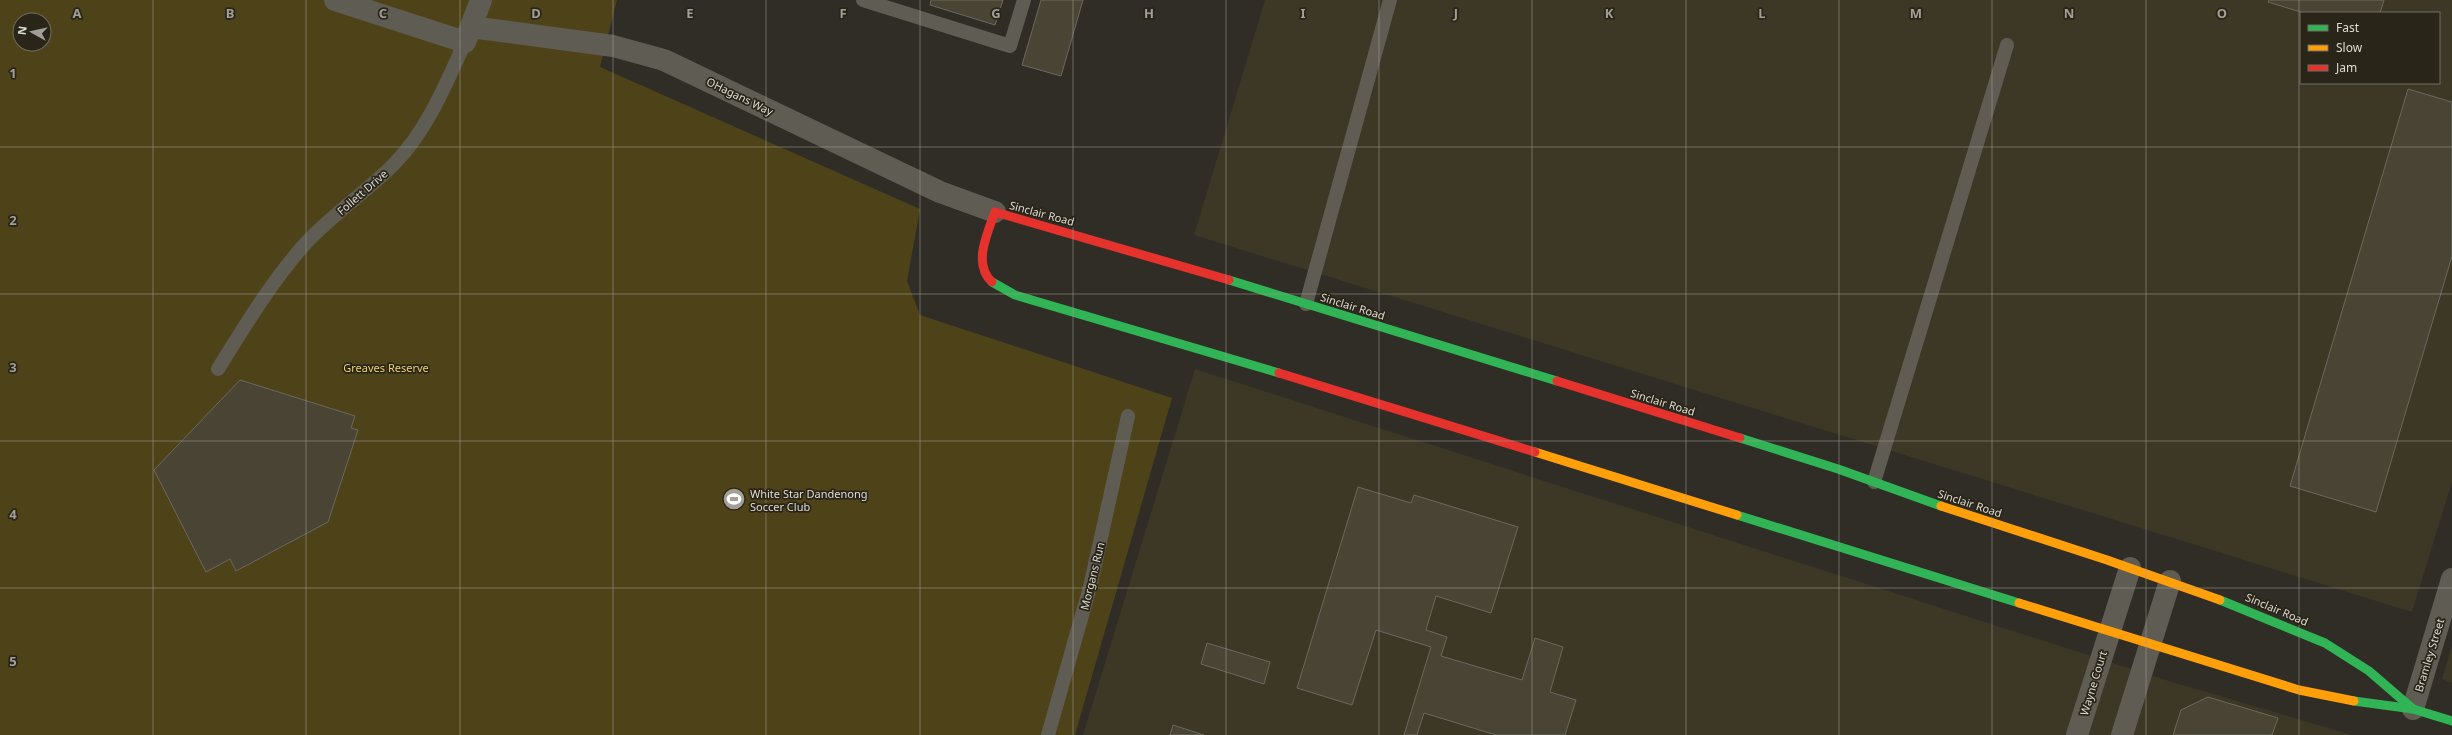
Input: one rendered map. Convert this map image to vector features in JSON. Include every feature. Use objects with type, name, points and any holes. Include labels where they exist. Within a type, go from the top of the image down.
[{"type":"street","name":"OHagans Way","points":[[335,0],[468,35],[612,46],[664,60],[935,189],[995,212]]},
{"type":"street","name":"Follett Drive","points":[[468,35],[481,0]]},
{"type":"street","name":"Sinclair Road","points":[[2413,709],[2369,671],[2325,643],[2249,610],[2170,581],[1943,508],[1874,482],[1186,266],[995,212],[983,250],[982,265],[990,282],[1008,292],[1171,339],[2313,694],[2357,702],[2413,709],[2452,721]]},
{"type":"street","name":"Wayne Court","points":[[2077,735],[2130,568]]},
{"type":"street","name":"Bramley Street","points":[[2413,709],[2452,579]]},
{"type":"street","points":[[2122,735],[2170,581]]},
{"type":"lane","points":[[863,0],[898,5],[1010,46],[1024,0]]},
{"type":"lane","points":[[1306,304],[1390,0]]},
{"type":"lane","name":"Follett Drive","points":[[218,369],[268,291],[304,245],[395,163],[414,140],[448,80],[468,35]]},
{"type":"lane","points":[[1874,482],[2006,45]]},
{"type":"lane","name":"Morgans Run","points":[[1048,735],[1090,587],[1128,416]]},
{"type":"shaded area","points":[[1265,0],[2452,0],[2452,482],[2412,612],[1194,235]]},
{"type":"shaded area","points":[[1195,369],[2169,681],[2352,735],[1083,735]]},
{"type":"shaded area","points":[[2452,646],[2452,683],[2442,679]]},
{"type":"green space","name":"Greaves Reserve","points":[[0,0],[617,0],[600,67],[920,209],[907,281],[920,315],[1172,398],[1075,735],[0,735]]},
{"type":"building","points":[[931,0],[1003,0],[995,25],[930,5]]},
{"type":"building","points":[[1041,0],[1083,0],[1061,76],[1022,65]]},
{"type":"building","points":[[2269,0],[2384,0],[2380,12],[2301,12],[2268,2]]},
{"type":"building","points":[[2408,89],[2452,102],[2452,256],[2376,512],[2290,486]]},
{"type":"building","points":[[240,380],[355,416],[351,428],[358,430],[328,522],[236,571],[230,559],[206,572],[154,470]]},
{"type":"building","points":[[1358,487],[1411,503],[1414,495],[1518,527],[1491,613],[1436,596],[1426,630],[1447,637],[1441,656],[1522,680],[1535,638],[1563,647],[1550,692],[1576,700],[1565,735],[1496,735],[1424,713],[1417,735],[1404,735],[1431,647],[1376,630],[1352,705],[1297,688]]},
{"type":"building","points":[[1207,643],[1270,662],[1264,684],[1201,664]]},
{"type":"building","points":[[2208,697],[2278,718],[2272,735],[2173,735],[2181,710]]},
{"type":"building","points":[[1173,725],[1204,735],[1170,735]]},
{"type":"traffic: fast","points":[[1229,280],[1557,381]]},
{"type":"traffic: fast","points":[[992,282],[1015,295],[1279,373]]},
{"type":"traffic: fast","points":[[1740,438],[1838,469],[1941,506]]},
{"type":"traffic: fast","points":[[1737,515],[2019,603]]},
{"type":"traffic: fast","points":[[2220,600],[2325,643],[2369,671],[2413,709]]},
{"type":"traffic: fast","points":[[2354,701],[2413,709],[2452,721]]},
{"type":"traffic: slow","points":[[1535,452],[1737,515]]},
{"type":"traffic: slow","points":[[1941,506],[2107,560],[2220,600]]},
{"type":"traffic: slow","points":[[2019,603],[2299,690],[2354,701]]},
{"type":"traffic: jam","points":[[992,282],[986,275],[982,257],[983,248],[995,212],[1229,280]]},
{"type":"traffic: jam","points":[[1279,373],[1535,452]]},
{"type":"traffic: jam","points":[[1557,381],[1740,438]]},
{"type":"place","name":"White Star Dandenong Soccer Club","points":[[734,499]]}]
